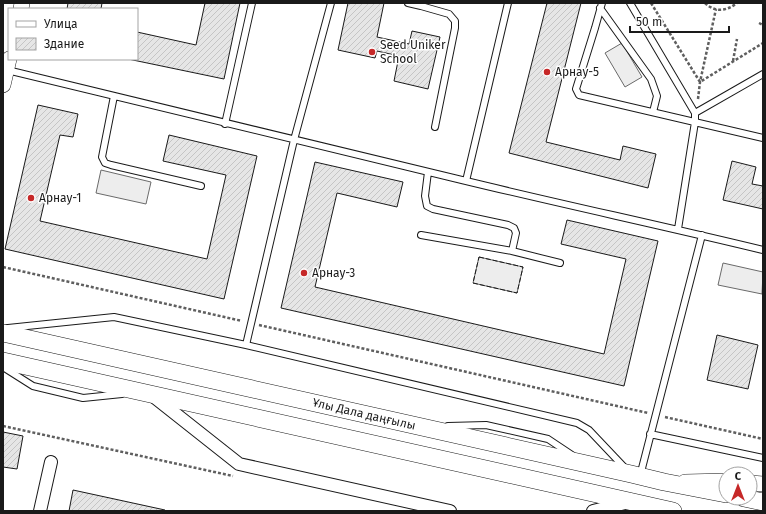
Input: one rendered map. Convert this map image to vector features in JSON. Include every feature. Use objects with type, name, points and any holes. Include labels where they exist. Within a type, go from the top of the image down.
[{"type":"main road","name":"Ұлы Дала даңғылы","points":[[3,333],[664,482],[718,492]]},
{"type":"main road","points":[[3,361],[672,511]]},
{"type":"street","points":[[3,85],[6,66]]},
{"type":"street","points":[[145,393],[239,464],[426,508],[450,511]]},
{"type":"street","points":[[40,511],[51,462]]},
{"type":"street","points":[[664,482],[718,481]]},
{"type":"street","points":[[593,511],[632,502]]},
{"type":"lane","points":[[225,124],[252,3]]},
{"type":"lane","points":[[246,345],[294,140],[331,3]]},
{"type":"lane","points":[[408,3],[449,14],[455,21],[455,28],[435,127]]},
{"type":"lane","points":[[466,181],[508,3]]},
{"type":"lane","points":[[630,3],[695,113],[695,122],[678,229]]},
{"type":"lane","points":[[601,5],[576,89],[579,95],[763,138]]},
{"type":"lane","points":[[601,5],[651,79],[657,96],[653,112]]},
{"type":"lane","points":[[6,66],[114,96],[225,124],[763,250]]},
{"type":"lane","points":[[695,113],[763,74]]},
{"type":"lane","points":[[114,96],[102,157],[104,163],[201,186]]},
{"type":"lane","points":[[428,172],[424,196],[427,206],[433,210],[508,225],[514,228],[516,232],[512,251]]},
{"type":"lane","points":[[421,235],[512,251],[560,264]]},
{"type":"lane","points":[[3,328],[114,317],[246,345],[577,423],[589,430],[635,475],[650,434],[702,235]]},
{"type":"lane","points":[[3,367],[32,386],[83,398],[145,393]]},
{"type":"lane","points":[[650,434],[763,458]]},
{"type":"path","points":[[651,3],[700,82]]},
{"type":"path","points":[[705,3],[716,9],[726,10],[737,3]]},
{"type":"path","points":[[700,82],[716,9]]},
{"type":"path","points":[[759,23],[763,24]]},
{"type":"path","points":[[733,62],[737,39]]},
{"type":"path","points":[[700,82],[763,43]]},
{"type":"path","points":[[3,267],[763,439]]},
{"type":"path","points":[[3,426],[240,477]]},
{"type":"shaded area","points":[[622,43],[642,77],[625,87],[605,53]]},
{"type":"shaded area","points":[[101,170],[151,182],[146,204],[96,193]]},
{"type":"shaded area","points":[[479,257],[523,267],[517,293],[473,283]]},
{"type":"shaded area","points":[[723,263],[763,272],[762,294],[718,285]]},
{"type":"building","points":[[68,3],[102,3],[101,8],[67,8]]},
{"type":"building","points":[[205,3],[240,3],[224,79],[133,60],[138,60],[138,32],[196,45]]},
{"type":"building","points":[[348,3],[384,3],[377,37],[409,44],[412,31],[440,37],[428,89],[394,81],[399,56],[377,51],[375,58],[338,50]]},
{"type":"building","name":"Арнау-5","points":[[547,3],[581,3],[546,142],[620,160],[623,146],[656,154],[648,188],[509,153]]},
{"type":"building","name":"Арнау-1","points":[[38,105],[78,114],[73,137],[60,135],[40,221],[207,259],[226,175],[163,161],[169,135],[257,156],[224,299],[5,249]]},
{"type":"building","points":[[732,161],[756,167],[752,184],[763,186],[763,209],[723,200]]},
{"type":"building","name":"Арнау-3","points":[[315,162],[403,182],[397,207],[337,193],[315,287],[604,354],[626,259],[561,244],[567,220],[658,241],[624,386],[281,308]]},
{"type":"building","points":[[717,335],[758,345],[748,389],[707,380]]},
{"type":"building","points":[[3,432],[23,436],[17,469],[3,467]]},
{"type":"building","points":[[73,490],[165,510],[69,511]]},
{"type":"fence","points":[[479,257],[523,267],[517,293],[473,283],[479,257]]},
{"type":"place","name":"Seed Uniker School","points":[[372,52]]},
{"type":"place","name":"Арнау-5","points":[[547,72]]},
{"type":"place","name":"Арнау-1","points":[[31,198]]},
{"type":"place","name":"Арнау-3","points":[[304,273]]}]
